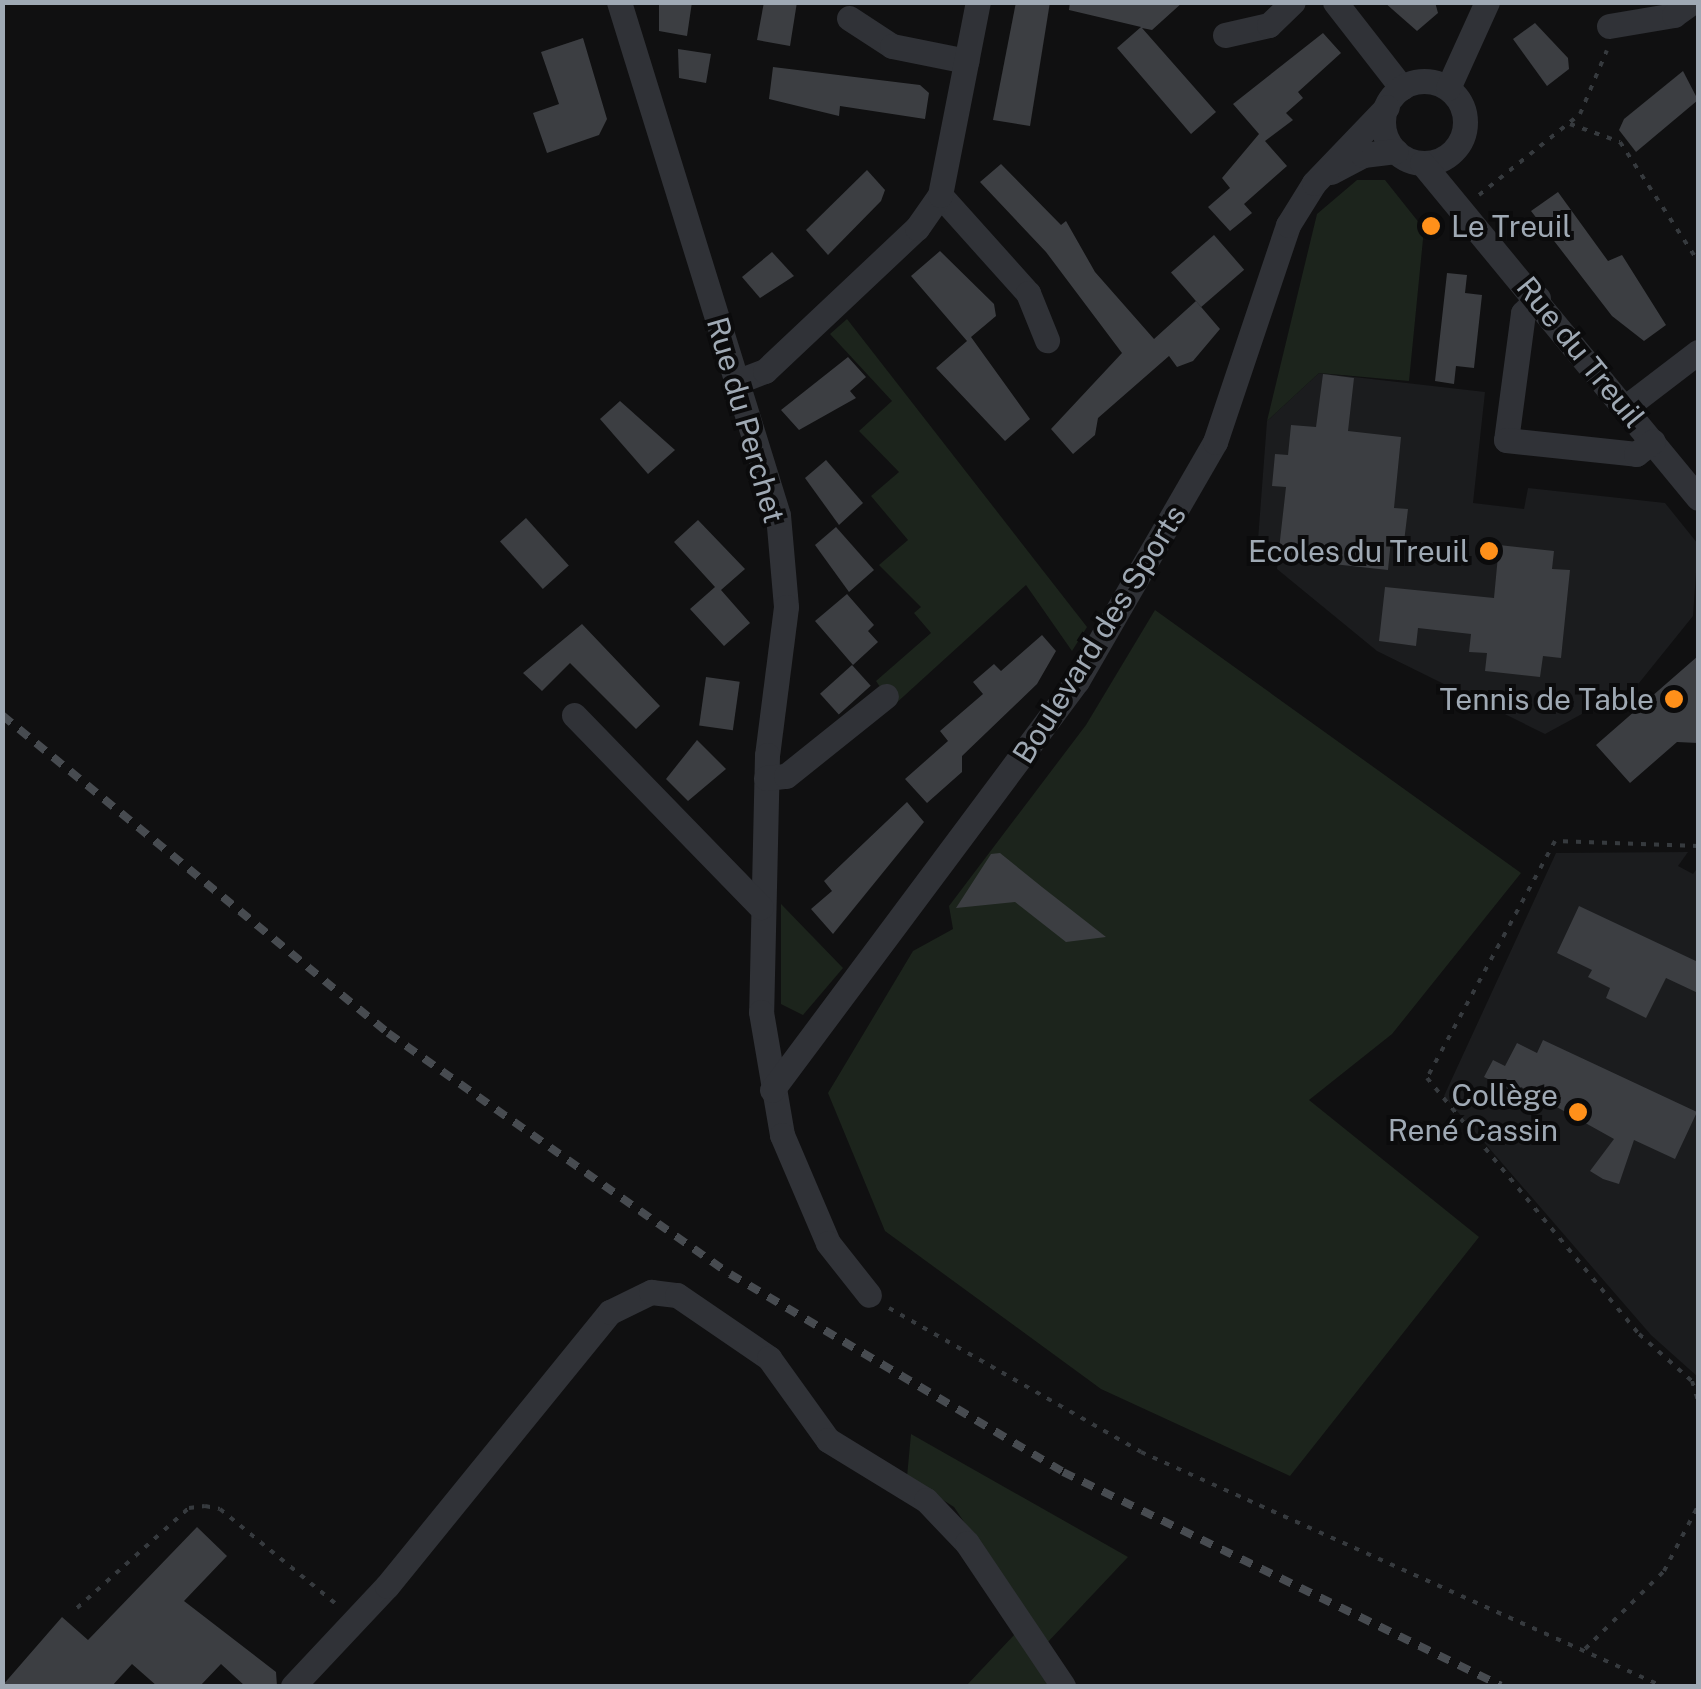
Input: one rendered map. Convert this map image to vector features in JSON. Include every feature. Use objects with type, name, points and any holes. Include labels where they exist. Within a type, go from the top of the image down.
[{"type":"street","name":"Rue du Perchet","points":[[619,2],[736,382],[784,558],[766,778],[761,1012],[782,1135],[828,1243],[868,1295]]},
{"type":"street","points":[[736,382],[765,371],[916,228],[940,195],[978,2]]},
{"type":"street","points":[[1225,35],[1269,25],[1293,2]]},
{"type":"street","points":[[1335,2],[1394,97]]},
{"type":"street","points":[[1448,88],[1486,2]]},
{"type":"street","points":[[1609,26],[1674,15],[1692,2]]},
{"type":"street","points":[[849,18],[892,46],[967,61]]},
{"type":"street","points":[[1460,142],[1448,156],[1422,163],[1396,152],[1384,131],[1394,97],[1425,81],[1448,88],[1462,107],[1463,207]]},
{"type":"street","name":"Boulevard des Sports","points":[[772,1090],[1077,682],[1215,442],[1288,225],[1314,183],[1394,97]]},
{"type":"street","name":"Boulevard des Sports","points":[[1314,183],[1363,156],[1396,152]]},
{"type":"street","name":"Rue du Treuil","points":[[1422,163],[1538,298],[1698,498]]},
{"type":"street","points":[[940,195],[1028,292],[1048,340]]},
{"type":"street","points":[[1538,298],[1523,312],[1506,440],[1636,454],[1653,441]]},
{"type":"street","points":[[1626,407],[1698,352]]},
{"type":"street","points":[[766,778],[786,776],[886,696]]},
{"type":"street","points":[[574,716],[761,907]]},
{"type":"street","points":[[293,1686],[355,1620],[610,1312],[635,1294],[677,1295],[769,1358],[828,1440],[926,1500],[967,1543],[1063,1686]]},
{"type":"path","points":[[1463,207],[1570,124],[1599,82],[1609,26]]},
{"type":"path","points":[[1570,124],[1620,142],[1698,261]]},
{"type":"path","points":[[1698,846],[1555,840],[1427,1078],[1639,1334],[1692,1381],[1698,1402]]},
{"type":"path","points":[[868,1295],[1141,1452],[1662,1686]]},
{"type":"path","points":[[76,1608],[189,1508],[205,1506],[230,1516],[355,1620]]},
{"type":"path","points":[[1583,1650],[1664,1571],[1698,1506]]},
{"type":"shaded area","points":[[1357,180],[1385,180],[1424,229],[1409,381],[1319,373],[1267,421],[1317,214]]},
{"type":"shaded area","points":[[847,319],[1087,627],[1072,651],[1026,585],[893,706],[876,681],[931,633],[914,613],[921,607],[879,565],[908,540],[871,496],[899,472],[859,431],[892,401],[830,334]]},
{"type":"shaded area","name":"Ecoles du Treuil","points":[[1319,373],[1485,392],[1473,503],[1524,509],[1528,488],[1665,503],[1698,544],[1693,616],[1639,683],[1545,734],[1377,651],[1277,569],[1280,543],[1258,540],[1267,421]]},
{"type":"shaded area","points":[[1155,610],[1521,873],[1392,1034],[1309,1100],[1479,1237],[1290,1476],[1101,1389],[885,1231],[828,1093],[913,951],[953,929],[949,906],[1086,725]]},
{"type":"shaded area","name":"Collège René Cassin","points":[[1688,852],[1678,866],[1693,874],[1698,867],[1698,1377],[1651,1335],[1444,1096],[1556,853]]},
{"type":"shaded area","points":[[781,904],[843,968],[803,1015],[781,1004]]},
{"type":"shaded area","points":[[911,1434],[1128,1557],[1046,1644],[954,1507],[907,1477]]},
{"type":"shaded area","points":[[1015,1634],[1052,1686],[966,1686]]},
{"type":"building","points":[[659,2],[692,2],[687,36],[659,31]]},
{"type":"building","points":[[764,2],[797,2],[790,46],[757,40]]},
{"type":"building","points":[[1016,2],[1050,2],[1030,126],[993,120]]},
{"type":"building","points":[[1070,2],[1183,2],[1152,30],[1142,28],[1216,112],[1191,134],[1117,48],[1141,27],[1069,10]]},
{"type":"building","points":[[1384,2],[1435,2],[1438,13],[1417,31]]},
{"type":"building","points":[[1535,23],[1568,58],[1569,69],[1547,86],[1513,39]]},
{"type":"building","points":[[1323,33],[1341,53],[1298,92],[1303,98],[1286,113],[1293,120],[1265,141],[1287,166],[1244,204],[1252,213],[1230,231],[1208,207],[1230,188],[1222,178],[1259,134],[1233,104]]},
{"type":"building","points":[[583,38],[607,119],[599,135],[547,153],[533,113],[559,104],[541,52]]},
{"type":"building","points":[[678,49],[711,54],[706,83],[679,78]]},
{"type":"building","points":[[773,67],[920,85],[929,93],[925,119],[840,106],[839,116],[769,99]]},
{"type":"building","points":[[1683,71],[1698,100],[1636,152],[1619,130],[1624,119]]},
{"type":"building","points":[[1001,164],[1061,225],[1066,221],[1095,272],[1154,339],[1196,301],[1220,329],[1193,361],[1177,367],[1169,356],[1098,418],[1095,435],[1073,454],[1051,429],[1122,353],[1046,252],[980,182]]},
{"type":"building","points":[[867,170],[885,190],[881,201],[828,255],[806,230]]},
{"type":"building","points":[[1558,192],[1608,261],[1622,255],[1666,325],[1644,341],[1612,316],[1531,211]]},
{"type":"building","points":[[1214,235],[1244,270],[1201,307],[1171,272]]},
{"type":"building","points":[[940,251],[994,304],[996,316],[971,337],[1030,419],[1005,441],[936,368],[967,341],[911,276]]},
{"type":"building","points":[[772,252],[794,276],[760,298],[742,277]]},
{"type":"building","points":[[1447,273],[1467,275],[1465,293],[1482,295],[1474,368],[1456,366],[1454,384],[1435,381]]},
{"type":"building","points":[[848,357],[866,377],[850,391],[856,398],[799,430],[781,410]]},
{"type":"building","points":[[1323,374],[1354,378],[1348,431],[1401,437],[1394,508],[1408,509],[1404,542],[1391,540],[1388,570],[1278,558],[1286,487],[1272,486],[1275,454],[1288,455],[1291,425],[1316,427]]},
{"type":"building","points":[[620,401],[675,450],[648,474],[600,419]]},
{"type":"building","points":[[826,460],[863,503],[839,525],[805,478]]},
{"type":"building","points":[[526,518],[569,566],[543,589],[500,541]]},
{"type":"building","points":[[698,520],[745,569],[721,590],[750,623],[724,646],[690,609],[715,587],[674,542]]},
{"type":"building","points":[[836,527],[874,570],[849,592],[815,545]]},
{"type":"building","points":[[1499,545],[1554,551],[1552,569],[1570,570],[1561,658],[1543,656],[1540,677],[1485,671],[1487,653],[1469,652],[1471,634],[1418,628],[1416,646],[1379,641],[1385,587],[1494,598]]},
{"type":"building","points":[[847,594],[874,625],[868,631],[878,642],[853,665],[815,621]]},
{"type":"building","points":[[582,624],[660,706],[636,729],[570,663],[542,691],[523,673]]},
{"type":"building","points":[[1042,635],[1056,651],[1037,684],[962,756],[962,772],[927,803],[905,779],[948,741],[940,731],[983,694],[973,682],[994,664],[1001,671]]},
{"type":"building","name":"Tennis de Table","points":[[1698,656],[1698,743],[1677,742],[1630,783],[1596,745]]},
{"type":"building","points":[[852,665],[871,686],[839,715],[820,694]]},
{"type":"building","points":[[706,677],[740,682],[733,730],[699,726]]},
{"type":"building","points":[[697,740],[726,769],[688,801],[666,779]]},
{"type":"building","points":[[907,802],[924,822],[833,934],[811,909],[832,891],[824,881]]},
{"type":"building","points":[[1000,853],[1106,937],[1066,942],[1015,902],[956,908],[991,854]]},
{"type":"building","points":[[1579,906],[1698,962],[1698,993],[1666,978],[1646,1018],[1606,998],[1610,988],[1588,977],[1592,970],[1557,953]]},
{"type":"building","points":[[1543,1040],[1697,1112],[1675,1159],[1634,1140],[1619,1184],[1603,1179],[1590,1171],[1614,1139],[1521,1087],[1518,1094],[1484,1077],[1493,1060],[1505,1066],[1517,1043],[1537,1053]]},
{"type":"building","points":[[197,1527],[227,1556],[184,1601],[276,1672],[277,1686],[245,1686],[221,1664],[200,1686],[157,1686],[132,1664],[112,1686],[2,1686],[62,1617],[88,1640]]},
{"type":"railway","points":[[2,715],[388,1033],[730,1274],[1063,1472],[1501,1686]]},
{"type":"place","name":"Le Treuil","points":[[1431,226]]},
{"type":"place","name":"Ecoles du Treuil","points":[[1489,551]]},
{"type":"place","name":"Tennis de Table","points":[[1674,699]]},
{"type":"place","name":"Collège René Cassin","points":[[1578,1112]]}]
